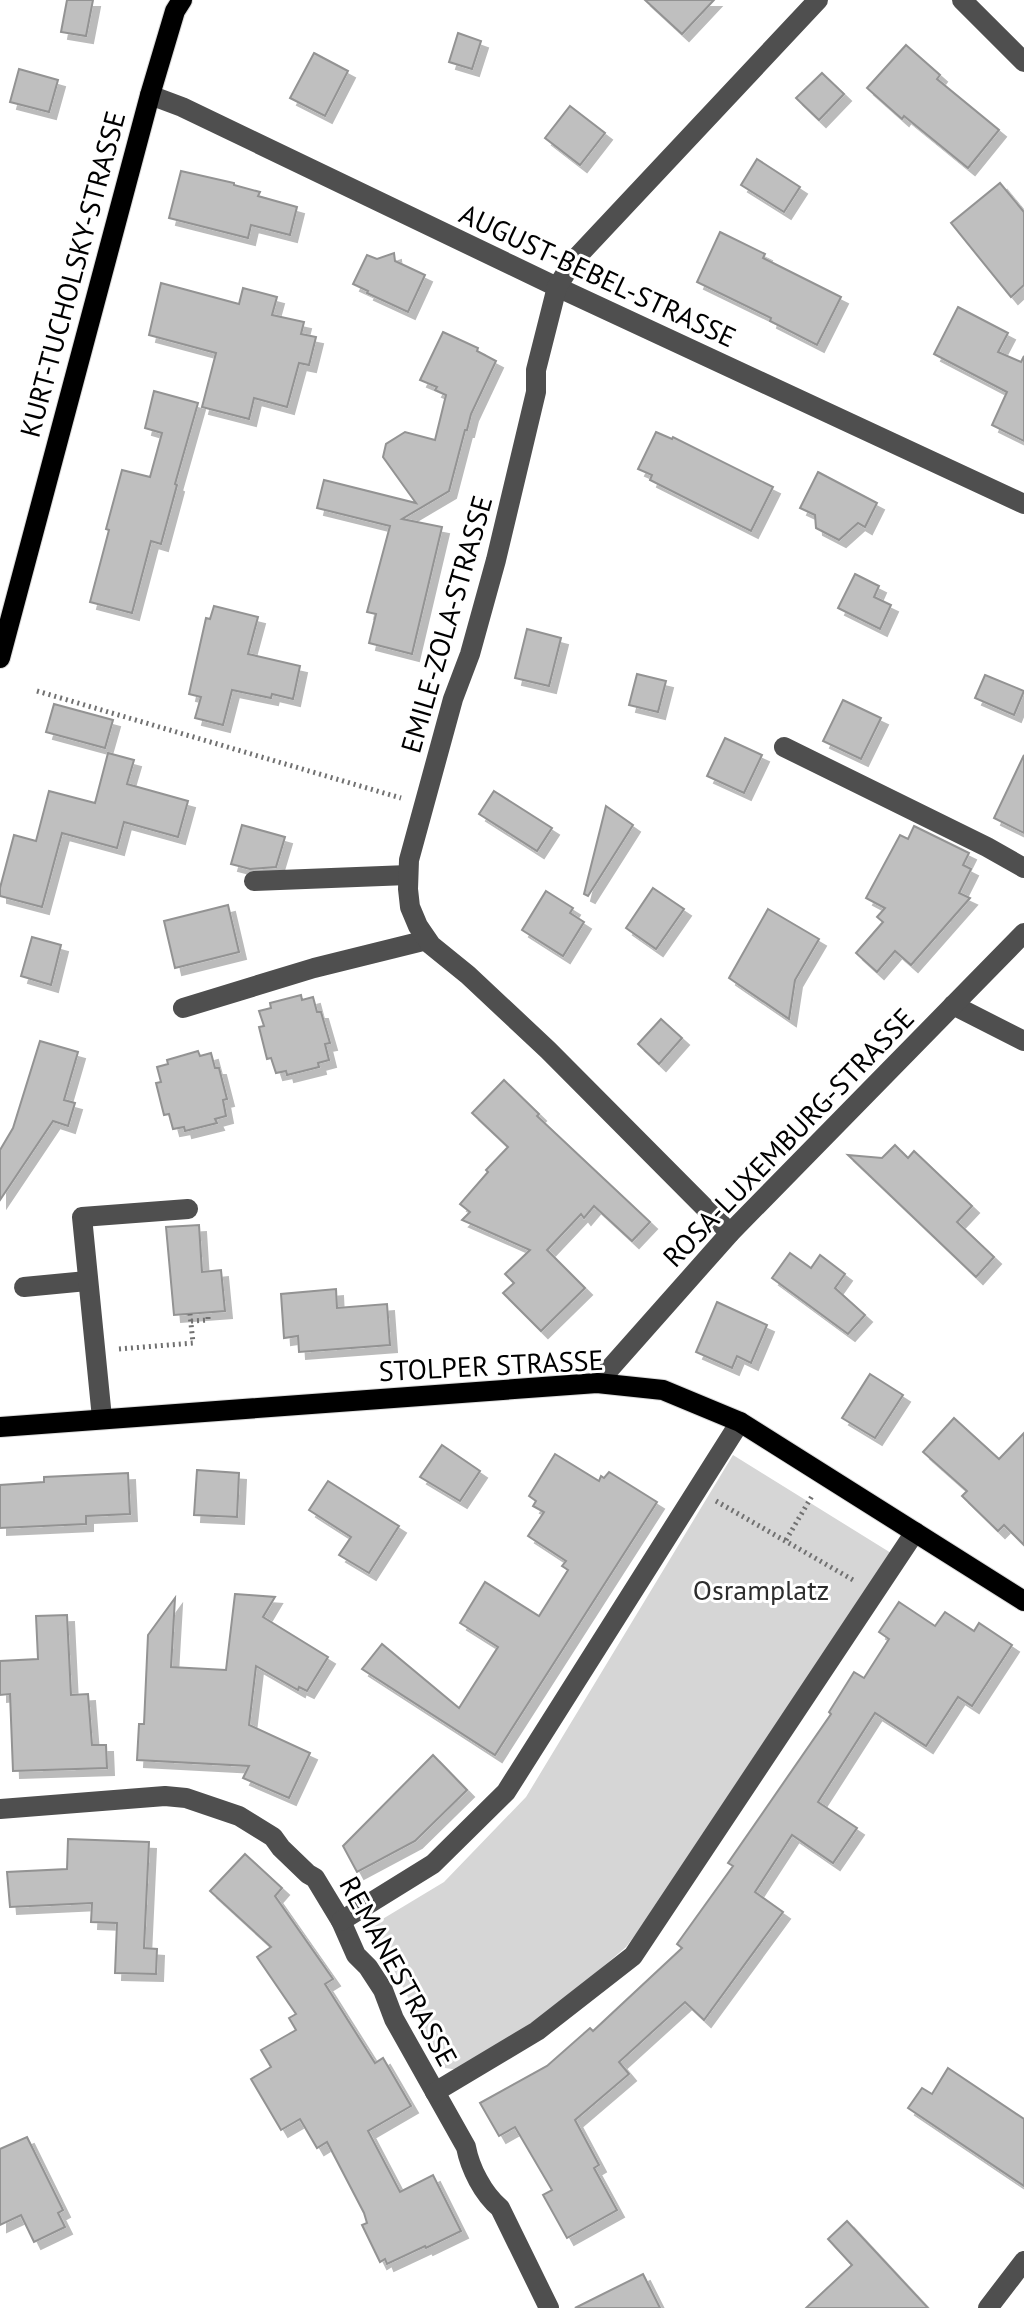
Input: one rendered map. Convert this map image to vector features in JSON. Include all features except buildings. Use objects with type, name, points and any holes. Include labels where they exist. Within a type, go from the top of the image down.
[{"type":"main road","name":"KURT-TUCHOLSKY-STRASSE","points":[[0,658],[150,95],[175,11],[182,0]]},
{"type":"main road","name":"STOLPER STRASSE","points":[[0,1427],[597,1383],[663,1390],[740,1422],[1024,1601]]},
{"type":"street","name":"EMILE-ZOLA-STRASSE","points":[[730,1233],[548,1050],[427,940],[410,907],[409,860],[453,699],[470,654],[496,560],[536,392],[536,370],[557,287],[574,260],[818,0]]},
{"type":"street","points":[[962,0],[1024,62]]},
{"type":"street","name":"AUGUST-BEBEL-STRASSE","points":[[150,95],[197,114],[557,287],[1024,504]]},
{"type":"street","points":[[784,747],[1024,868]]},
{"type":"street","points":[[254,881],[408,875]]},
{"type":"street","name":"ROSA-LUXEMBURG-STRASSE","points":[[597,1383],[730,1233],[1024,933]]},
{"type":"street","points":[[183,1008],[314,968],[427,940]]},
{"type":"street","points":[[953,1005],[1024,1041]]},
{"type":"street","points":[[102,1418],[82,1217],[188,1209]]},
{"type":"street","points":[[24,1287],[87,1281]]},
{"type":"street","points":[[341,1921],[433,1864],[506,1792],[740,1422]]},
{"type":"street","points":[[435,2092],[537,2031],[633,1956],[915,1532]]},
{"type":"street","name":"REMANESTRASSE","points":[[0,1809],[165,1796],[186,1798],[239,1816],[273,1837],[315,1878],[341,1921],[356,1955],[383,1990],[394,2019],[466,2147],[479,2180],[500,2208],[549,2308]]},
{"type":"street","points":[[988,2308],[1024,2261]]},
{"type":"path","points":[[37,691],[424,804]]},
{"type":"path","points":[[95,1351],[193,1343],[191,1318],[208,1320],[208,1313]]},
{"type":"path","points":[[786,1540],[825,1474]]},
{"type":"path","points":[[698,1491],[875,1592]]},
{"type":"green space","name":"Osramplatz","points":[[733,1455],[891,1553],[664,1897],[626,1947],[541,2020],[459,2070],[445,2068],[371,1926],[444,1882],[526,1797]]}]
